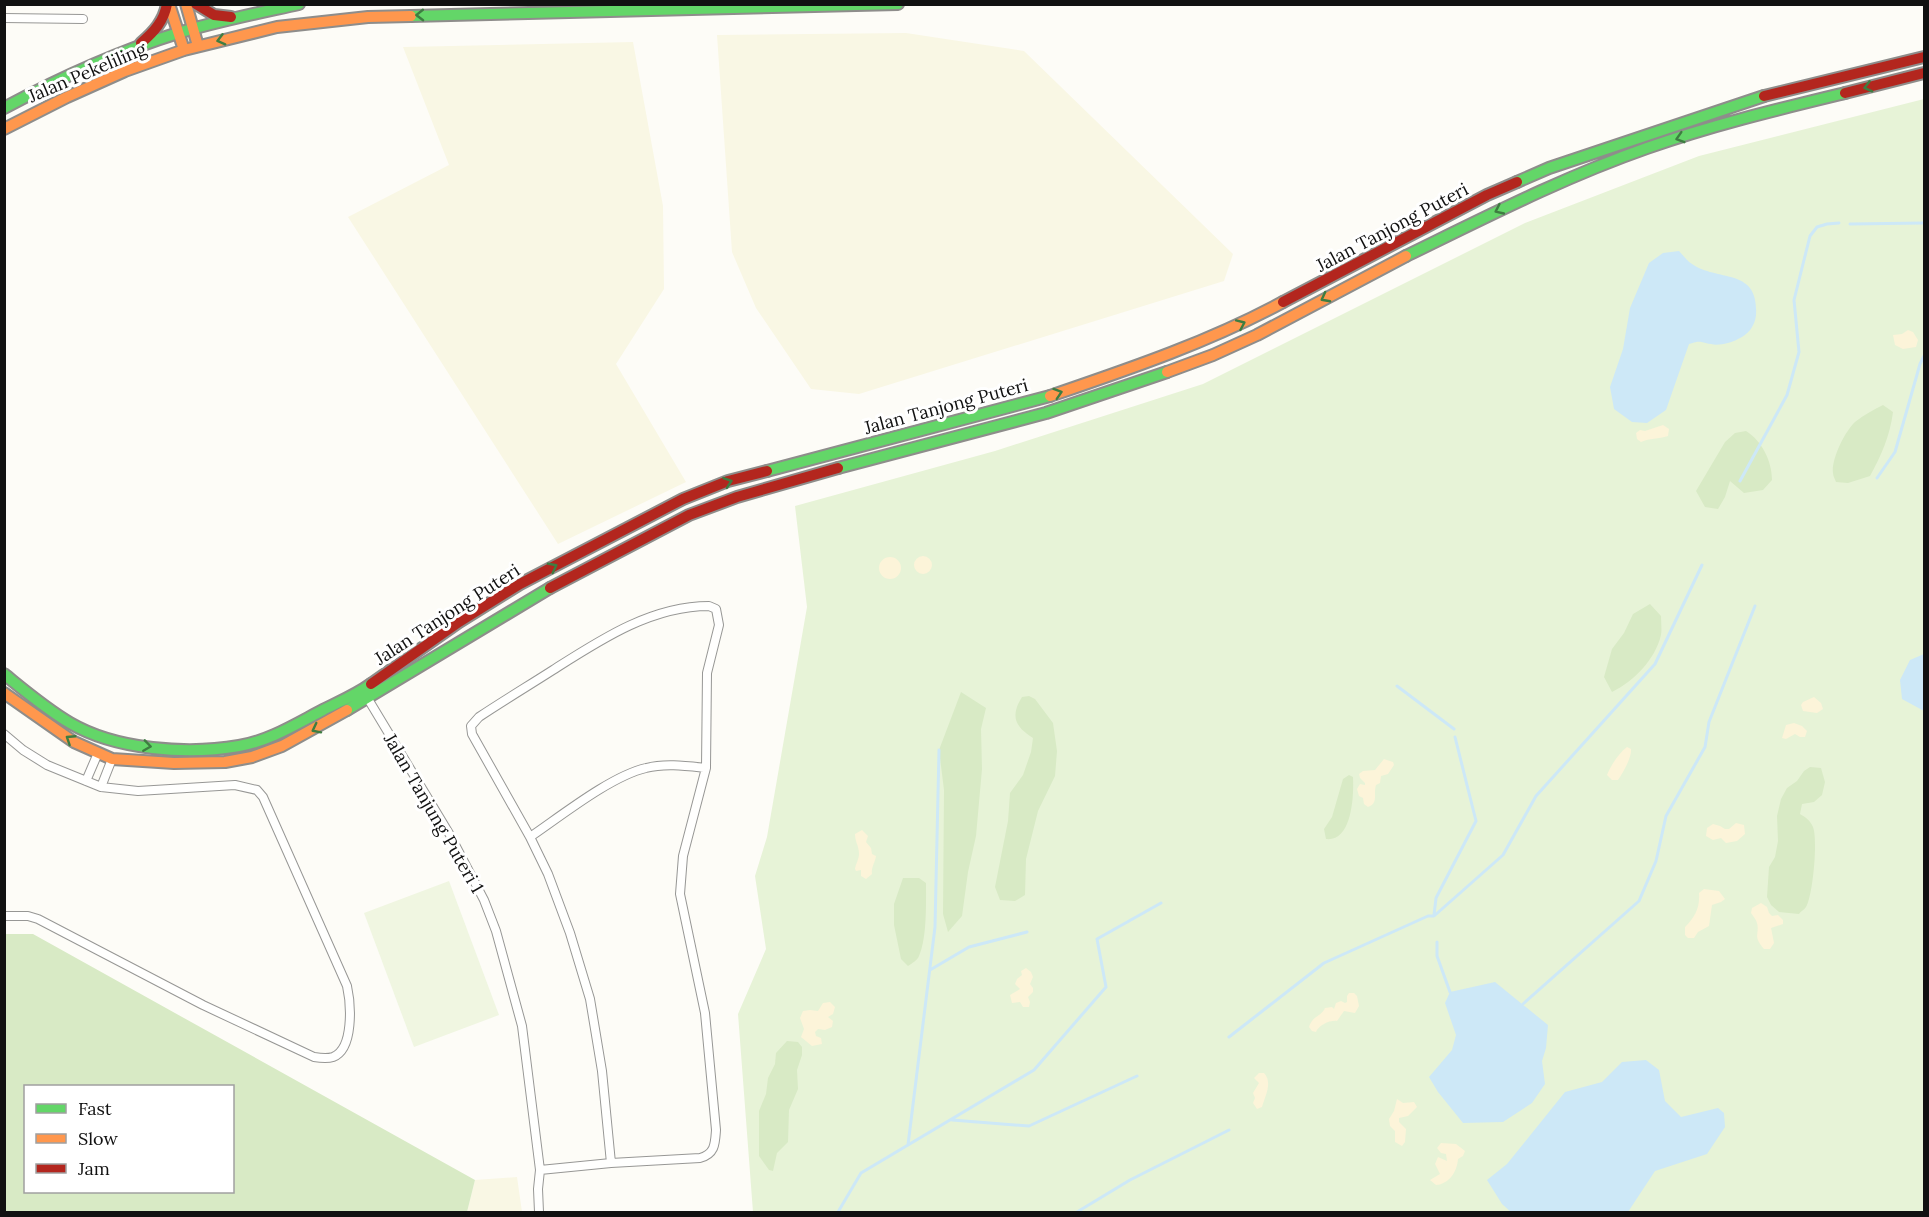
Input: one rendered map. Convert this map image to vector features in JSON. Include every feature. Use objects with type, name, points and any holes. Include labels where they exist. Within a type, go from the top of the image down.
[{"type":"street","points":[[168,4],[184,50]]},
{"type":"street","points":[[133,49],[162,23],[168,4]]},
{"type":"street","points":[[186,4],[198,46]]},
{"type":"street","points":[[196,4],[214,15],[236,18]]},
{"type":"street","name":"Jalan Pekeliling","points":[[4,108],[60,78],[116,54],[178,33],[299,4]]},
{"type":"street","name":"Jalan Pekeliling","points":[[4,129],[115,75],[184,50],[277,27],[368,16],[898,4]]},
{"type":"street","points":[[4,18],[83,18]]},
{"type":"street","name":"Jalan Tanjong Puteri","points":[[4,674],[70,724],[93,734],[130,744],[170,749],[207,750],[241,746],[273,736],[365,695],[459,622],[520,584],[683,499],[728,481],[1042,398],[1137,366],[1250,320],[1487,195],[1549,168],[1749,100],[1924,57]]},
{"type":"street","name":"Jalan Tanjong Puteri","points":[[4,693],[74,742],[112,759],[174,764],[225,762],[252,757],[282,746],[529,600],[689,515],[737,497],[847,465],[1046,413],[1213,355],[1257,335],[1384,266],[1556,183],[1649,147],[1752,116],[1924,73]]},
{"type":"street","points":[[1549,168],[1556,183]]},
{"type":"street","points":[[540,1170],[700,1158],[712,1152],[715,1146],[716,1130],[705,1013],[680,894],[683,856],[706,768],[707,673],[719,625],[716,609],[709,606],[662,613],[626,627],[577,654],[474,721],[471,726],[472,734],[530,837],[548,874],[590,999],[602,1071],[611,1163]]},
{"type":"street","name":"Jalan Tanjung Puteri 1","points":[[365,695],[450,835],[484,900],[498,940],[522,1026],[540,1170],[539,1212]]},
{"type":"street","points":[[4,734],[23,750],[47,765],[101,787],[138,791],[235,785],[257,790],[263,797],[347,986],[350,1011],[343,1050],[332,1057],[314,1057],[193,999],[38,919],[28,916],[4,916]]},
{"type":"street","points":[[207,750],[222,753],[225,762]]},
{"type":"street","points":[[87,781],[98,753]]},
{"type":"street","points":[[101,787],[112,759]]},
{"type":"street","points":[[530,837],[626,774],[648,767],[706,768]]},
{"type":"shaded area","points":[[906,33],[1024,51],[1233,254],[1224,281],[859,394],[811,389],[756,308],[732,252],[717,35]]},
{"type":"shaded area","points":[[633,42],[663,206],[664,289],[616,364],[686,482],[558,544],[348,217],[449,165],[403,47]]},
{"type":"shaded area","points":[[517,1177],[522,1212],[467,1212],[475,1180]]},
{"type":"green space","points":[[1924,99],[1924,1212],[753,1212],[738,1014],[766,949],[755,876],[767,837],[807,607],[795,506],[995,451],[1203,384],[1525,223],[1699,156]]},
{"type":"green space","points":[[1883,405],[1893,412],[1892,421],[1878,461],[1870,476],[1848,483],[1836,482],[1833,474],[1834,461],[1847,432],[1858,419]]},
{"type":"green space","points":[[1746,431],[1757,440],[1765,452],[1772,480],[1763,490],[1744,493],[1730,481],[1718,509],[1705,507],[1696,491],[1725,442],[1735,433]]},
{"type":"green space","points":[[1650,604],[1661,616],[1661,633],[1658,644],[1649,661],[1636,676],[1612,692],[1604,677],[1612,649],[1624,633],[1633,614]]},
{"type":"green space","points":[[961,692],[986,708],[981,729],[982,769],[976,836],[962,916],[948,932],[943,914],[944,790],[939,750]]},
{"type":"green space","points":[[1029,696],[1035,699],[1053,723],[1057,751],[1055,776],[1038,811],[1026,859],[1025,895],[1015,901],[1000,900],[995,887],[1008,821],[1010,793],[1023,775],[1033,738],[1018,725],[1015,715],[1022,697]]},
{"type":"green space","points":[[1810,767],[1821,768],[1825,782],[1822,795],[1814,802],[1802,804],[1800,814],[1810,822],[1814,833],[1815,855],[1811,892],[1806,907],[1799,914],[1779,912],[1771,905],[1767,897],[1769,867],[1775,857],[1778,841],[1777,816],[1781,799],[1787,788]]},
{"type":"green space","points":[[1349,775],[1353,777],[1350,816],[1341,833],[1335,838],[1326,839],[1324,829],[1332,817],[1343,779]]},
{"type":"green space","points":[[903,878],[919,878],[926,883],[926,921],[922,949],[916,961],[908,966],[901,959],[894,925],[894,904]]},
{"type":"green space","points":[[449,881],[499,1015],[414,1047],[364,913]]},
{"type":"green space","points":[[5,934],[33,934],[475,1180],[467,1212],[5,1212]]},
{"type":"green space","points":[[787,1041],[798,1042],[802,1047],[802,1055],[797,1070],[798,1089],[789,1110],[788,1142],[777,1153],[773,1171],[769,1170],[759,1156],[759,1111],[766,1094],[768,1078],[775,1064],[776,1053]]},
{"type":"sand","points":[[1908,330],[1913,332],[1918,340],[1916,347],[1903,349],[1895,345],[1893,335],[1902,334]]},
{"type":"sand","points":[[1663,425],[1669,429],[1668,436],[1641,442],[1637,439],[1636,433],[1640,430],[1645,431]]},
{"type":"sand","points":[[923,556],[929,559],[932,565],[929,571],[923,574],[917,571],[914,565],[917,559]]},
{"type":"sand","points":[[890,557],[898,560],[901,568],[898,576],[890,579],[882,576],[879,568],[882,560]]},
{"type":"sand","points":[[1814,697],[1821,703],[1823,709],[1817,713],[1803,711],[1801,705],[1803,702]]},
{"type":"sand","points":[[1794,723],[1807,731],[1805,737],[1795,734],[1786,739],[1782,738],[1786,725]]},
{"type":"sand","points":[[1627,747],[1631,749],[1627,765],[1618,780],[1612,780],[1607,775],[1618,756]]},
{"type":"sand","points":[[1384,759],[1393,762],[1394,765],[1388,774],[1381,776],[1380,783],[1376,785],[1375,801],[1368,807],[1364,804],[1363,798],[1359,796],[1357,789],[1360,784],[1365,785],[1359,774],[1363,771],[1375,770]]},
{"type":"sand","points":[[1736,823],[1744,825],[1745,834],[1737,841],[1726,843],[1721,838],[1713,840],[1706,836],[1707,828],[1713,824],[1729,829]]},
{"type":"sand","points":[[862,830],[868,836],[866,842],[872,854],[876,856],[872,874],[866,879],[861,876],[861,870],[856,871],[855,869],[859,854],[855,834]]},
{"type":"sand","points":[[1704,889],[1719,891],[1725,899],[1712,905],[1709,926],[1698,932],[1694,938],[1688,938],[1685,935],[1685,927],[1696,912],[1699,893]]},
{"type":"sand","points":[[1761,903],[1767,907],[1772,916],[1778,915],[1783,920],[1783,924],[1771,928],[1774,943],[1770,949],[1764,949],[1758,941],[1757,923],[1751,913],[1752,908]]},
{"type":"sand","points":[[1026,968],[1033,977],[1030,984],[1033,992],[1028,997],[1029,1007],[1023,1007],[1020,1002],[1012,1003],[1010,995],[1020,989],[1015,984],[1022,975],[1021,971]]},
{"type":"sand","points":[[1349,993],[1357,996],[1359,1006],[1355,1013],[1344,1011],[1337,1021],[1325,1023],[1316,1032],[1312,1031],[1309,1027],[1313,1020],[1325,1008],[1334,1009],[1336,1003],[1347,1002]]},
{"type":"sand","points":[[830,1002],[835,1007],[833,1014],[828,1017],[833,1021],[832,1027],[825,1030],[818,1029],[815,1032],[816,1036],[821,1038],[822,1044],[812,1046],[801,1037],[804,1029],[800,1018],[803,1011],[818,1011],[823,1003]]},
{"type":"sand","points":[[1259,1073],[1264,1073],[1267,1077],[1268,1085],[1262,1107],[1257,1109],[1253,1103],[1255,1098],[1253,1093],[1259,1083],[1254,1078]]},
{"type":"sand","points":[[1397,1099],[1403,1103],[1414,1102],[1417,1107],[1408,1116],[1399,1118],[1399,1122],[1406,1129],[1405,1142],[1402,1146],[1395,1142],[1395,1131],[1390,1126],[1389,1119]]},
{"type":"sand","points":[[1441,1143],[1456,1144],[1465,1151],[1458,1159],[1452,1176],[1436,1185],[1430,1180],[1440,1174],[1435,1164],[1438,1157],[1447,1161],[1446,1154],[1441,1153],[1437,1148]]},
{"type":"water","points":[[1679,251],[1690,263],[1702,269],[1735,278],[1751,289],[1755,300],[1755,319],[1748,333],[1732,342],[1717,345],[1700,342],[1689,344],[1666,410],[1647,423],[1632,422],[1614,409],[1610,387],[1623,349],[1630,308],[1649,263],[1663,253]]},
{"type":"water","points":[[1924,654],[1924,711],[1902,699],[1900,680],[1910,660]]},
{"type":"water","points":[[1495,982],[1548,1025],[1546,1048],[1542,1061],[1545,1084],[1532,1103],[1503,1122],[1463,1123],[1429,1077],[1452,1050],[1456,1035],[1445,1003],[1450,992]]},
{"type":"water","points":[[1646,1060],[1659,1070],[1665,1101],[1681,1117],[1718,1108],[1724,1113],[1725,1127],[1707,1154],[1655,1171],[1628,1212],[1511,1212],[1502,1204],[1487,1180],[1507,1164],[1565,1092],[1602,1082],[1622,1062]]},
{"type":"waterway","points":[[1740,481],[1787,395],[1799,352],[1794,300],[1810,236],[1817,227],[1839,223]]},
{"type":"waterway","points":[[1850,224],[1924,223]]},
{"type":"waterway","points":[[1877,478],[1895,452],[1924,356]]},
{"type":"waterway","points":[[1229,1037],[1324,963],[1428,916],[1434,916],[1503,855],[1536,796],[1655,664],[1702,565]]},
{"type":"waterway","points":[[1523,1004],[1639,901],[1656,861],[1666,816],[1705,747],[1709,722],[1755,606]]},
{"type":"waterway","points":[[1397,686],[1454,729]]},
{"type":"waterway","points":[[1434,915],[1436,898],[1476,821],[1455,737]]},
{"type":"waterway","points":[[908,1145],[935,927],[939,750]]},
{"type":"waterway","points":[[838,1212],[861,1173],[1034,1070],[1106,987],[1097,939],[1161,903]]},
{"type":"waterway","points":[[930,970],[969,947],[1027,932]]},
{"type":"waterway","points":[[1437,942],[1437,956],[1450,992]]},
{"type":"waterway","points":[[952,1120],[1029,1126],[1137,1076]]},
{"type":"waterway","points":[[1077,1212],[1130,1180],[1229,1130]]},
{"type":"traffic: fast","points":[[4,108],[89,66],[155,40],[238,17],[299,4]]},
{"type":"traffic: fast","points":[[411,16],[898,4]]},
{"type":"traffic: fast","points":[[1406,256],[1525,198],[1616,159],[1721,125],[1845,93]]},
{"type":"traffic: fast","points":[[1517,182],[1549,168],[1764,96]]},
{"type":"traffic: fast","points":[[838,468],[1046,413],[1167,372]]},
{"type":"traffic: fast","points":[[767,471],[1050,396]]},
{"type":"traffic: fast","points":[[347,710],[550,588]]},
{"type":"traffic: fast","points":[[4,674],[53,712],[88,732],[130,745],[175,750],[219,749],[250,744],[272,736],[371,684]]},
{"type":"traffic: slow","points":[[169,4],[184,50]]},
{"type":"traffic: slow","points":[[186,4],[198,46]]},
{"type":"traffic: slow","points":[[4,129],[125,71],[184,50],[277,27],[368,17],[411,16]]},
{"type":"traffic: slow","points":[[1167,372],[1257,335],[1406,256]]},
{"type":"traffic: slow","points":[[1050,396],[1198,342],[1283,302]]},
{"type":"traffic: slow","points":[[4,693],[74,742],[112,759],[174,763],[225,762],[252,757],[282,746],[347,710]]},
{"type":"traffic: jam","points":[[141,43],[158,26],[167,4]]},
{"type":"traffic: jam","points":[[196,4],[214,15],[231,17]]},
{"type":"traffic: jam","points":[[1764,96],[1924,57]]},
{"type":"traffic: jam","points":[[1845,93],[1924,73]]},
{"type":"traffic: jam","points":[[1283,302],[1487,195],[1517,182]]},
{"type":"traffic: jam","points":[[550,588],[689,515],[737,497],[838,468]]},
{"type":"traffic: jam","points":[[371,684],[459,622],[520,584],[683,499],[728,481],[767,471]]}]
